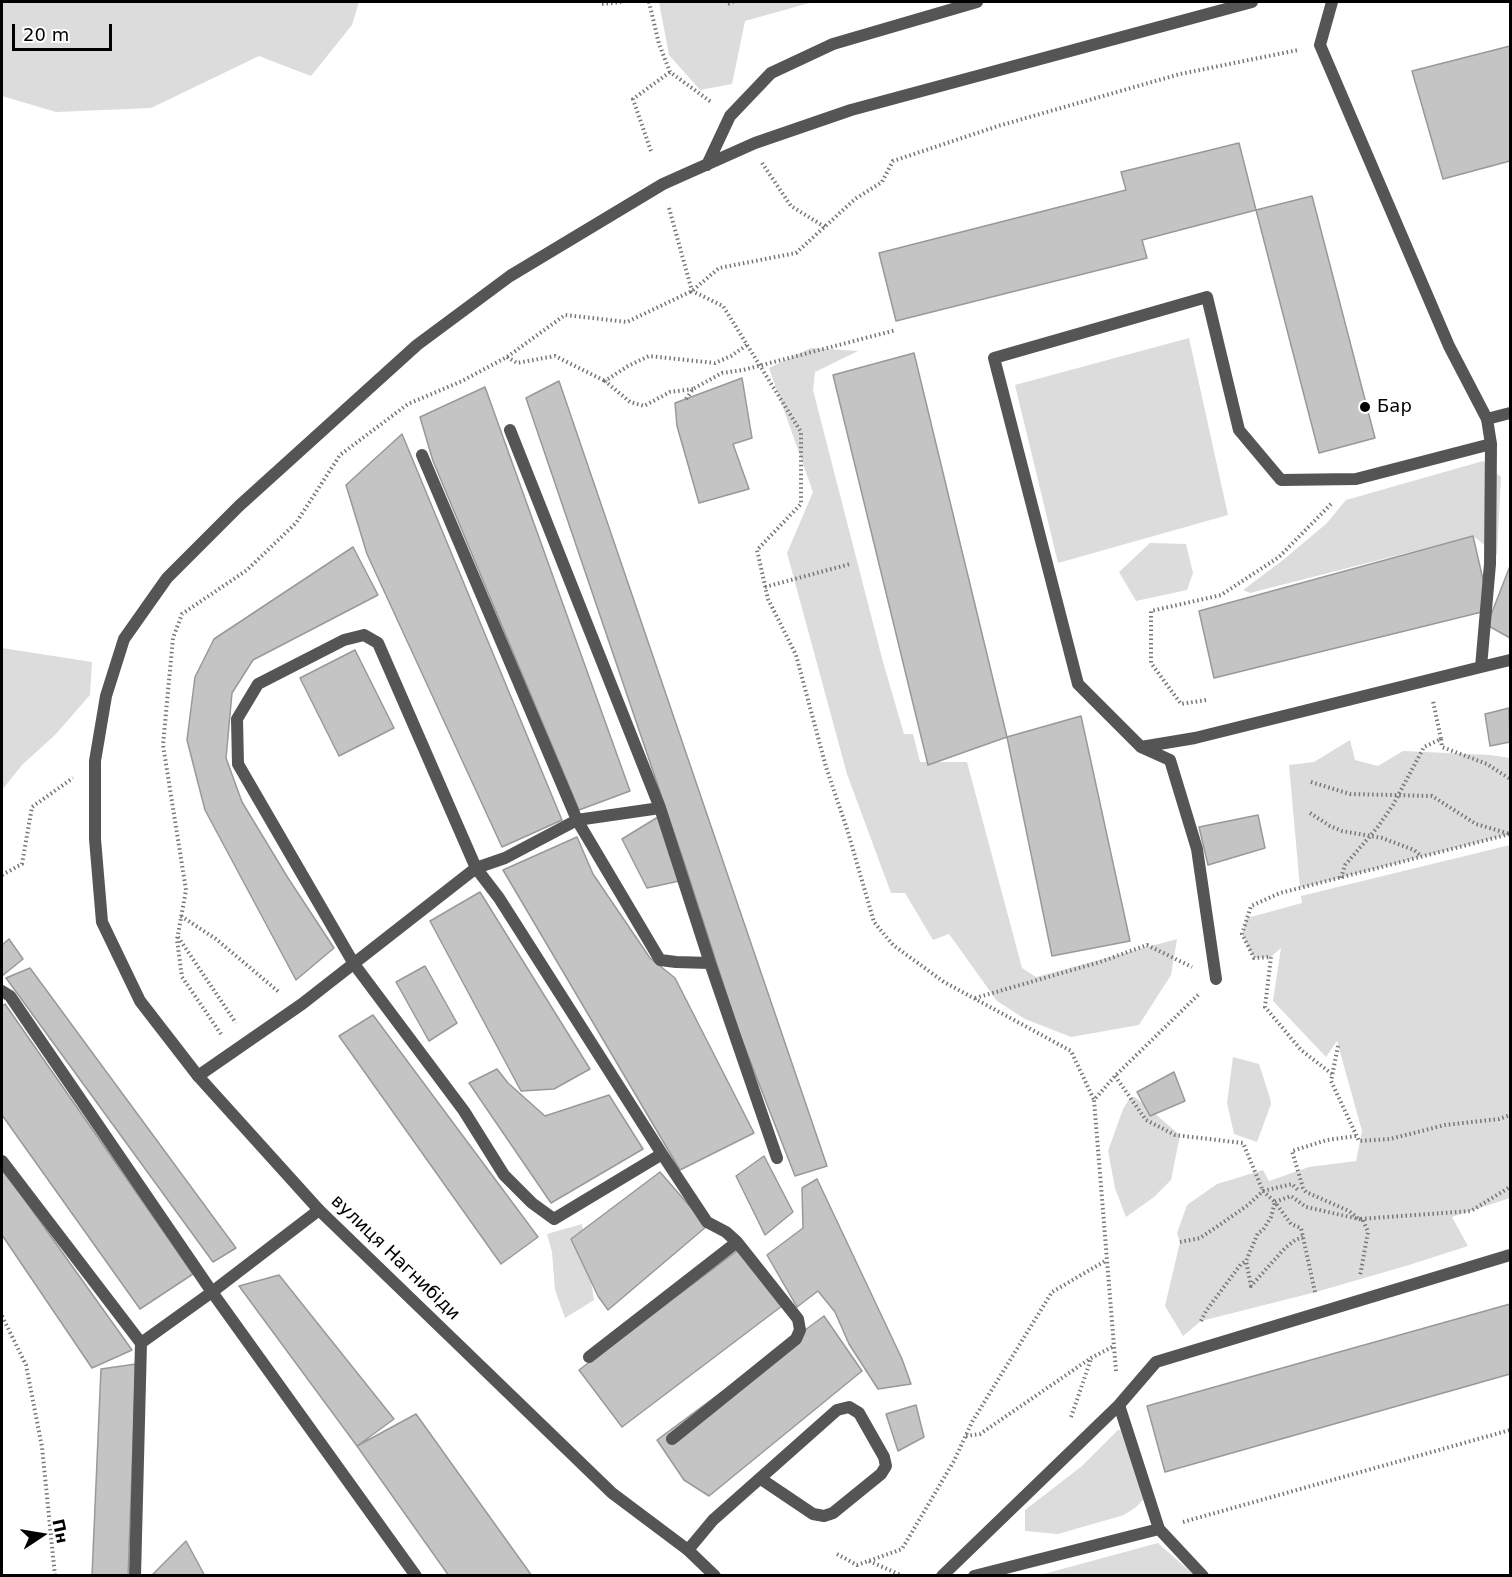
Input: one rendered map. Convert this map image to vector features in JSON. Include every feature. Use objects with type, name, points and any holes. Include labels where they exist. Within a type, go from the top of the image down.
[{"type":"street","points":[[707,165],[730,116],[771,73],[833,44],[977,2]]},
{"type":"street","points":[[95,761],[106,696],[124,639],[167,578],[239,506],[417,345],[510,276],[663,184],[750,145],[851,110],[1252,2]]},
{"type":"street","points":[[1332,2],[1320,45],[1449,346],[1487,419],[1491,444],[1490,564],[1481,667]]},
{"type":"street","points":[[1216,978],[1197,849],[1170,760],[1141,747],[1078,684],[994,358],[1208,297],[1239,430],[1281,480],[1356,479],[1491,444]]},
{"type":"street","points":[[1487,419],[1510,413]]},
{"type":"street","points":[[510,430],[660,807],[710,963],[777,1158]]},
{"type":"street","points":[[422,455],[577,820],[660,960],[710,963]]},
{"type":"street","points":[[662,1154],[554,1219],[532,1203],[504,1175],[464,1111],[354,964],[238,764],[237,719],[258,684],[344,639],[364,635],[378,643],[476,868],[500,898],[707,1222],[726,1232],[737,1242],[798,1319],[800,1330],[796,1339],[672,1439]]},
{"type":"street","points":[[1141,747],[1195,738],[1510,660]]},
{"type":"street","name":"вулиця Нагнибіди","points":[[95,761],[95,839],[102,922],[140,1001],[198,1076],[320,1210],[612,1493],[688,1550],[715,1575]]},
{"type":"street","points":[[198,1076],[290,1013],[476,868],[505,858],[577,820],[660,807]]},
{"type":"street","points":[[2,991],[10,996],[212,1293],[416,1575]]},
{"type":"street","points":[[2,1161],[141,1343],[135,1575]]},
{"type":"street","points":[[141,1343],[212,1293],[320,1210]]},
{"type":"street","points":[[589,1357],[737,1242]]},
{"type":"street","points":[[942,1575],[1119,1405],[1156,1362],[1510,1254]]},
{"type":"street","points":[[1119,1405],[1159,1529],[1203,1575]]},
{"type":"street","points":[[688,1550],[713,1520],[837,1410],[849,1407],[859,1413],[884,1457],[886,1466],[881,1474],[833,1513],[824,1516],[813,1514],[761,1479]]},
{"type":"street","points":[[975,1575],[1159,1529]]},
{"type":"path","points":[[602,3],[621,2]]},
{"type":"path","points":[[649,2],[659,44],[670,72],[730,116]]},
{"type":"path","points":[[233,1051],[182,977],[177,936],[186,890],[163,745],[173,638],[182,614],[247,570],[296,523],[340,455],[408,404],[462,381],[507,357],[565,315],[627,322],[692,291],[719,268],[796,253],[855,199],[882,182],[893,161],[998,126],[1180,74],[1320,45]]},
{"type":"path","points":[[651,151],[633,99],[670,72]]},
{"type":"path","points":[[750,145],[791,206],[825,227]]},
{"type":"path","points":[[663,184],[692,291],[723,306],[801,432],[801,504],[757,550],[768,599],[796,655],[826,767],[848,829],[874,922],[893,945],[944,982],[1071,1051],[1094,1100],[1119,1405]]},
{"type":"path","points":[[507,357],[517,363],[555,356],[607,382],[630,402],[644,406],[670,392],[693,389],[722,373],[896,330]]},
{"type":"path","points":[[607,382],[605,381],[628,366],[649,356],[715,363],[747,345]]},
{"type":"path","points":[[686,399],[693,389]]},
{"type":"path","points":[[1206,700],[1181,704],[1151,663],[1151,611],[1221,595],[1279,557],[1330,506],[1346,479]]},
{"type":"path","points":[[765,587],[850,564]]},
{"type":"path","points":[[1433,698],[1442,747],[1487,764],[1510,779]]},
{"type":"path","points":[[1341,878],[1345,865],[1394,805],[1424,747],[1441,739]]},
{"type":"path","points":[[2,875],[22,864],[32,807],[95,761]]},
{"type":"path","points":[[1311,782],[1350,794],[1432,796],[1476,824],[1510,834]]},
{"type":"path","points":[[1310,813],[1330,826],[1382,838],[1414,850],[1421,857]]},
{"type":"path","points":[[1332,1074],[1301,1050],[1265,1007],[1271,957],[1254,958],[1242,934],[1251,906],[1280,893],[1510,834]]},
{"type":"path","points":[[181,916],[216,939],[279,992],[290,1013]]},
{"type":"path","points":[[177,936],[237,1026],[220,1032]]},
{"type":"path","points":[[975,998],[1100,962],[1147,945],[1216,978],[1115,1076],[1094,1100]]},
{"type":"path","points":[[1338,1046],[1330,1081],[1359,1141],[1390,1139],[1446,1125],[1499,1119],[1510,1115]]},
{"type":"path","points":[[1115,1076],[1146,1120],[1175,1135],[1243,1143],[1263,1191],[1292,1224],[1301,1228],[1316,1292]]},
{"type":"path","points":[[1356,1136],[1327,1140],[1292,1151],[1306,1192],[1350,1211],[1363,1220],[1368,1232],[1359,1280]]},
{"type":"path","points":[[1180,1242],[1200,1238],[1248,1205],[1263,1191],[1292,1184],[1299,1191]]},
{"type":"path","points":[[1275,1202],[1291,1196],[1306,1207],[1359,1219],[1471,1211],[1510,1186]]},
{"type":"path","points":[[1275,1202],[1271,1217],[1263,1230],[1258,1233],[1246,1261],[1251,1286],[1285,1248],[1303,1237]]},
{"type":"path","points":[[837,1554],[857,1565],[902,1548],[954,1461],[972,1422],[1052,1292],[1107,1260]]},
{"type":"path","points":[[1201,1321],[1241,1264],[1246,1261]]},
{"type":"path","points":[[2,1316],[26,1365],[42,1448],[55,1575]]},
{"type":"path","points":[[966,1436],[980,1434],[1091,1358],[1114,1346]]},
{"type":"path","points":[[1082,1440],[1068,1425],[1091,1358]]},
{"type":"path","points":[[1159,1529],[1510,1430]]},
{"type":"path","points":[[869,1560],[903,1575]]},
{"type":"shaded area","points":[[2,2],[359,2],[352,25],[311,76],[259,56],[151,108],[56,112],[2,96]]},
{"type":"shaded area","points":[[659,2],[813,2],[745,21],[732,84],[700,90],[669,55]]},
{"type":"shaded area","points":[[1189,338],[1228,515],[1058,563],[1015,385]]},
{"type":"shaded area","points":[[811,348],[858,351],[815,372],[813,390],[883,662],[904,734],[913,734],[920,762],[967,762],[1022,968],[1036,977],[1177,939],[1171,975],[1139,1025],[1071,1037],[1025,1019],[997,1001],[949,934],[933,940],[905,893],[891,893],[847,774],[787,553],[813,492],[769,368]]},
{"type":"shaded area","points":[[1483,461],[1501,477],[1497,555],[1473,536],[1250,593],[1243,590],[1326,524],[1346,500]]},
{"type":"shaded area","points":[[1150,543],[1186,544],[1193,573],[1187,590],[1136,601],[1119,572]]},
{"type":"shaded area","points":[[2,648],[92,662],[90,695],[55,735],[22,765],[2,790]]},
{"type":"shaded area","points":[[1350,740],[1355,760],[1378,766],[1403,751],[1510,758],[1510,834],[1300,888],[1289,765],[1314,762]]},
{"type":"shaded area","points":[[1510,845],[1510,1198],[1452,1217],[1468,1246],[1316,1292],[1201,1321],[1183,1336],[1165,1306],[1180,1242],[1177,1233],[1187,1205],[1217,1184],[1263,1170],[1269,1181],[1309,1167],[1356,1161],[1362,1131],[1337,1041],[1326,1057],[1273,1001],[1281,948],[1271,957],[1254,958],[1242,934],[1247,918],[1302,903],[1301,896]]},
{"type":"shaded area","points":[[1233,1057],[1259,1064],[1270,1098],[1271,1104],[1257,1142],[1234,1134],[1227,1103]]},
{"type":"shaded area","points":[[1135,1097],[1180,1135],[1171,1180],[1154,1197],[1126,1217],[1115,1188],[1108,1151],[1123,1109],[1130,1098]]},
{"type":"shaded area","points":[[582,1224],[594,1300],[565,1318],[555,1290],[552,1252],[547,1234]]},
{"type":"shaded area","points":[[1118,1430],[1127,1431],[1146,1497],[1124,1515],[1058,1534],[1025,1531],[1025,1510],[1082,1466]]},
{"type":"shaded area","points":[[1158,1543],[1194,1575],[1040,1575]]},
{"type":"building","points":[[1510,46],[1510,161],[1443,179],[1412,71]]},
{"type":"building","points":[[1239,143],[1256,210],[1142,240],[1147,258],[896,321],[879,253],[1126,190],[1121,172]]},
{"type":"building","points":[[1312,196],[1375,438],[1319,453],[1256,210]]},
{"type":"building","points":[[914,353],[1007,737],[928,765],[833,375]]},
{"type":"building","points":[[742,378],[752,438],[733,444],[749,489],[699,503],[677,426],[675,403]]},
{"type":"building","points":[[559,381],[827,1166],[795,1176],[738,1030],[686,868],[526,398]]},
{"type":"building","points":[[485,387],[630,791],[579,810],[433,461],[420,417]]},
{"type":"building","points":[[402,434],[562,820],[502,847],[367,554],[346,485]]},
{"type":"building","points":[[1473,536],[1490,610],[1214,678],[1199,611]]},
{"type":"building","points":[[353,547],[378,595],[253,660],[232,693],[226,758],[242,802],[334,948],[296,980],[205,810],[187,740],[195,677],[214,639]]},
{"type":"building","points":[[1510,566],[1510,638],[1487,625]]},
{"type":"building","points":[[355,650],[394,728],[339,756],[300,678]]},
{"type":"building","points":[[1509,708],[1510,742],[1490,746],[1485,714]]},
{"type":"building","points":[[1081,716],[1130,941],[1052,956],[1007,737]]},
{"type":"building","points":[[1258,815],[1265,848],[1208,865],[1199,827]]},
{"type":"building","points":[[658,817],[684,880],[647,888],[622,839]]},
{"type":"building","points":[[577,837],[593,874],[650,958],[675,978],[754,1133],[680,1170],[503,870]]},
{"type":"building","points":[[480,892],[590,1069],[554,1089],[521,1091],[430,921]]},
{"type":"building","points":[[9,939],[23,959],[2,976],[2,945]]},
{"type":"building","points":[[425,966],[457,1023],[429,1041],[396,982]]},
{"type":"building","points":[[30,968],[236,1248],[213,1262],[6,978]]},
{"type":"building","points":[[5,1004],[193,1274],[140,1309],[2,1115],[2,1006]]},
{"type":"building","points":[[373,1015],[538,1237],[501,1264],[339,1036]]},
{"type":"building","points":[[497,1069],[508,1083],[545,1116],[609,1095],[643,1149],[551,1203],[469,1083]]},
{"type":"building","points":[[1174,1072],[1185,1101],[1150,1116],[1137,1092]]},
{"type":"building","points":[[764,1156],[793,1212],[765,1235],[736,1176]]},
{"type":"building","points":[[2,1168],[132,1350],[92,1368],[2,1235]]},
{"type":"building","points":[[660,1172],[707,1226],[608,1310],[598,1296],[571,1239]]},
{"type":"building","points":[[817,1179],[902,1359],[911,1384],[878,1389],[849,1344],[835,1312],[818,1291],[797,1307],[767,1255],[803,1228],[802,1188]]},
{"type":"building","points":[[738,1250],[782,1306],[622,1427],[579,1370]]},
{"type":"building","points":[[279,1275],[394,1419],[357,1446],[239,1286]]},
{"type":"building","points":[[1510,1304],[1510,1374],[1165,1472],[1147,1406]]},
{"type":"building","points":[[824,1316],[862,1371],[709,1496],[684,1480],[657,1440]]},
{"type":"building","points":[[136,1364],[128,1576],[92,1576],[101,1369]]},
{"type":"building","points":[[916,1405],[924,1437],[898,1451],[886,1414]]},
{"type":"building","points":[[416,1414],[532,1576],[449,1576],[357,1446]]},
{"type":"building","points":[[186,1541],[205,1576],[152,1576],[152,1575]]},
{"type":"place","name":"Бар","points":[[1365,407]]}]
